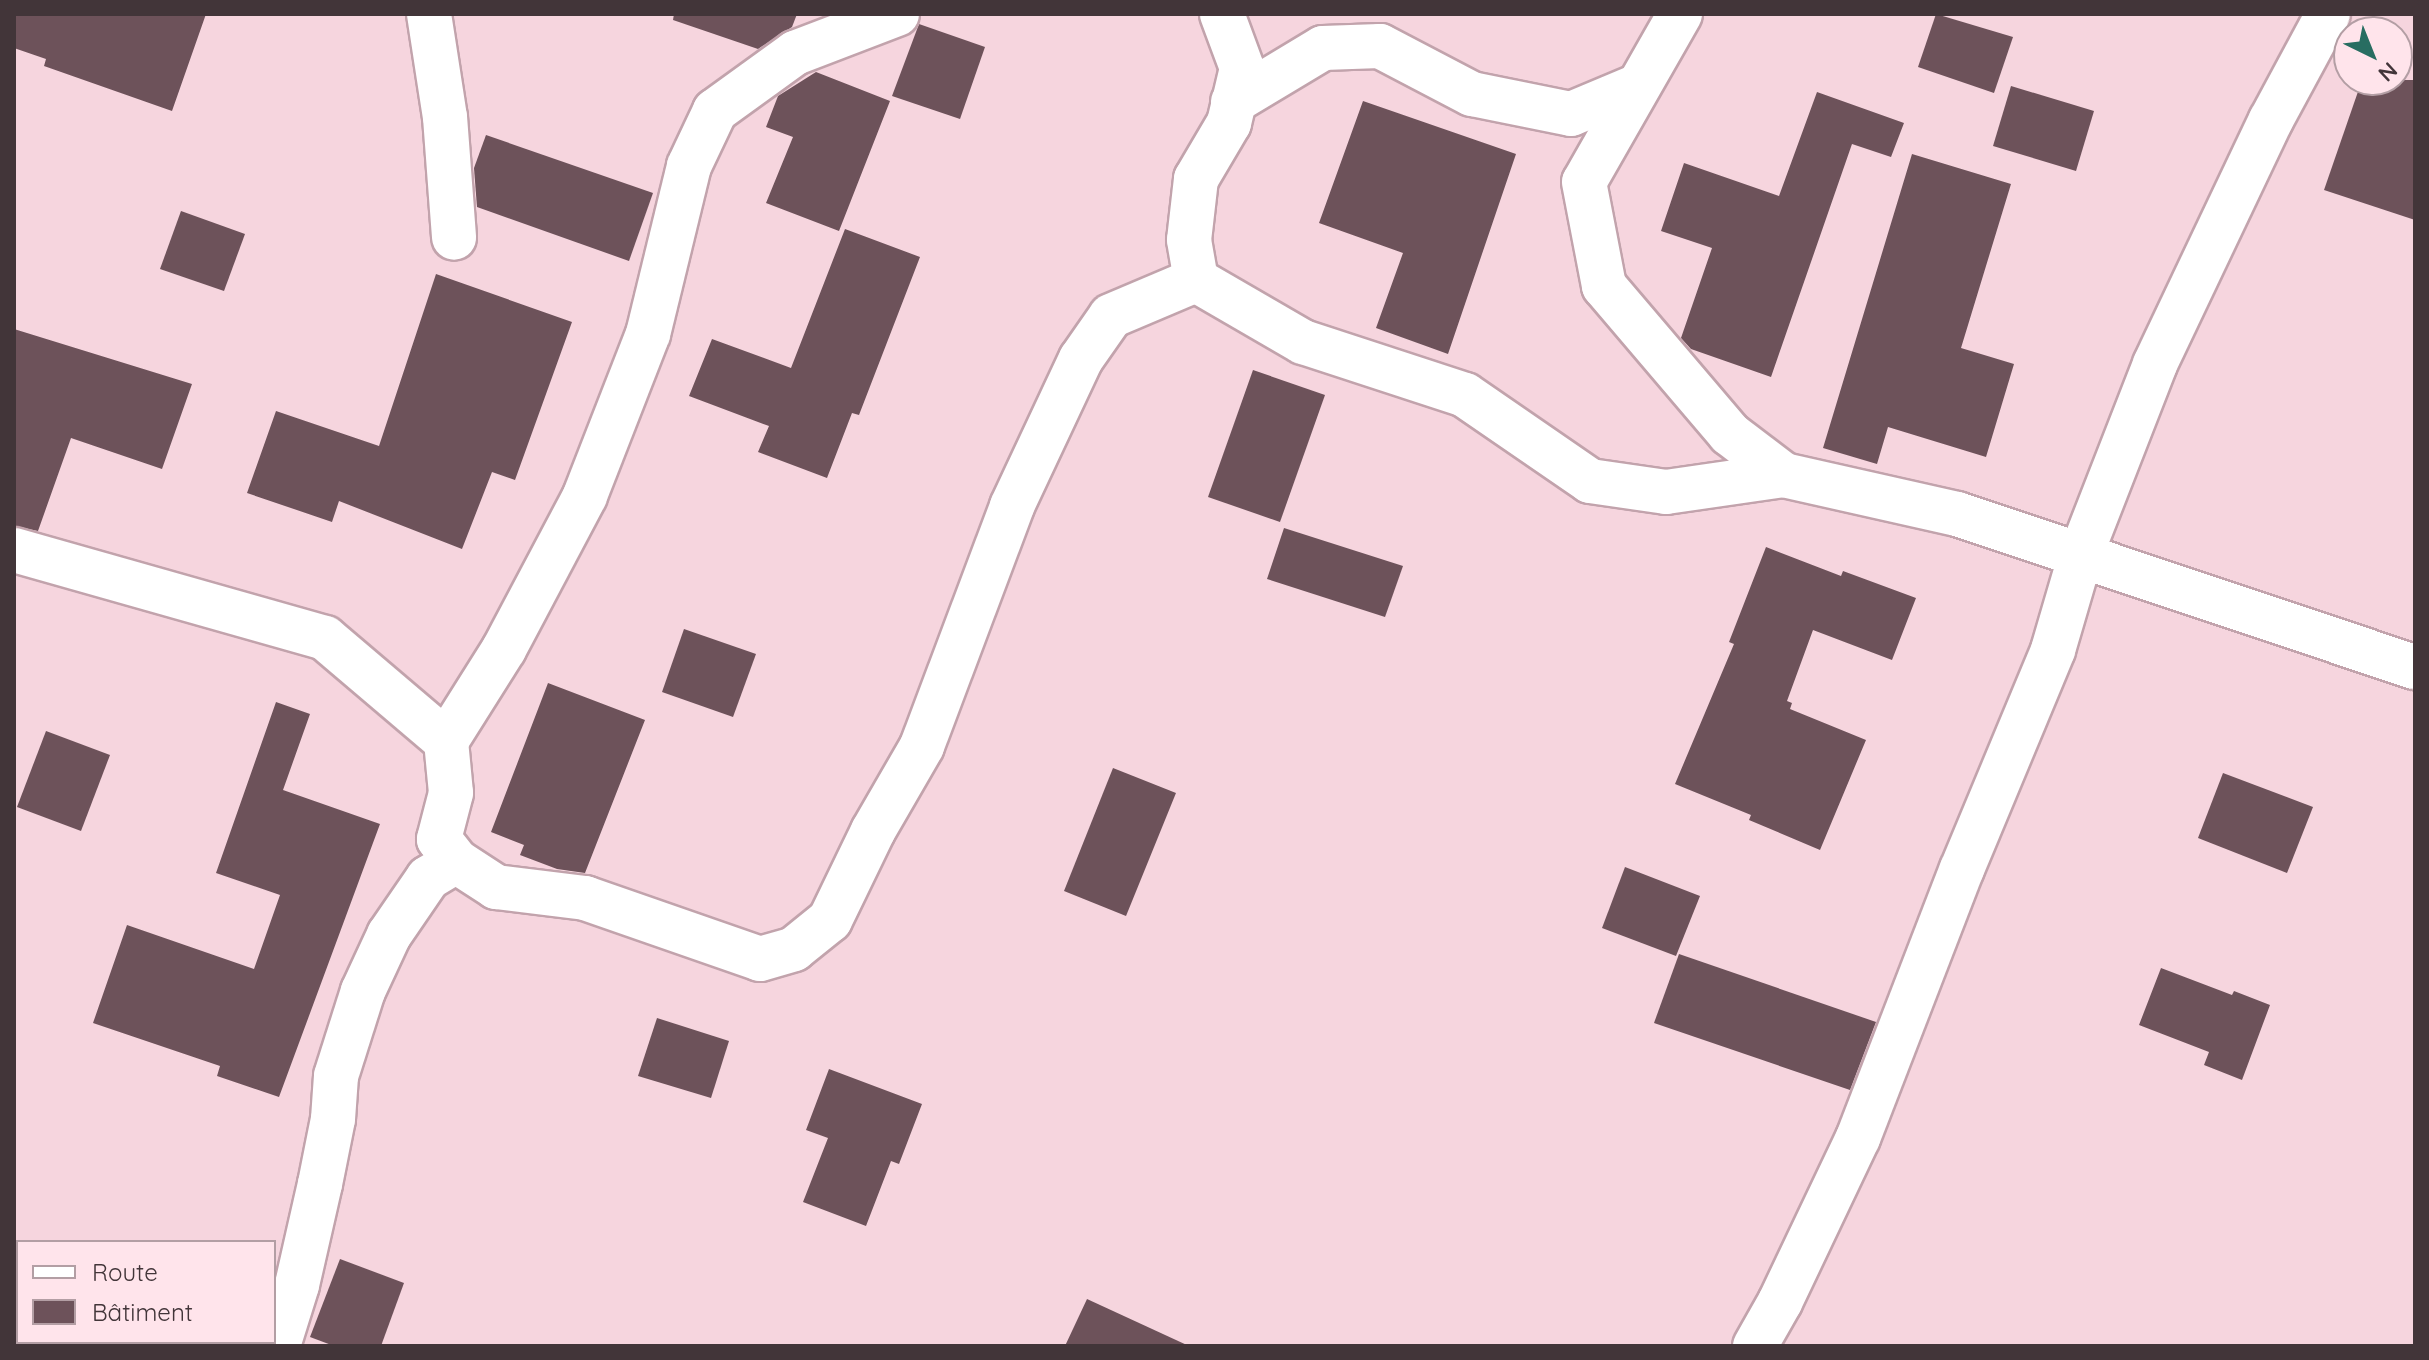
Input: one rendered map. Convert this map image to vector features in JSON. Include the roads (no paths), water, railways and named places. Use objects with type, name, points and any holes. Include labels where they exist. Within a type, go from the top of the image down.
[{"type":"street","points":[[429,14],[445,117],[454,238]]},
{"type":"street","points":[[897,14],[795,53],[715,111],[689,166],[648,334],[585,496],[504,649],[446,741],[451,793],[439,839],[456,861],[496,887],[585,898],[760,959],[794,949],[830,920],[873,831],[922,746],[1012,506],[1081,359],[1111,316],[1196,280]]},
{"type":"street","points":[[1222,14],[1242,68],[1229,123],[1196,179],[1189,240],[1196,280],[1303,342],[1465,395],[1590,481],[1666,492],[1784,475],[1957,514],[2415,667]]},
{"type":"street","points":[[1680,14],[1584,182],[1604,286],[1730,434],[1784,475]]},
{"type":"street","points":[[1755,1346],[1780,1302],[1858,1138],[1962,869],[2053,650],[2081,554],[2155,364],[2271,120],[2328,14]]},
{"type":"street","points":[[1233,102],[1323,48],[1338,47],[1380,46],[1472,94],[1571,114],[1638,86]]},
{"type":"street","points":[[14,550],[325,638],[446,741]]},
{"type":"street","points":[[278,1346],[297,1285],[320,1184],[333,1119],[336,1076],[363,991],[389,935],[428,878],[456,861]]}]
